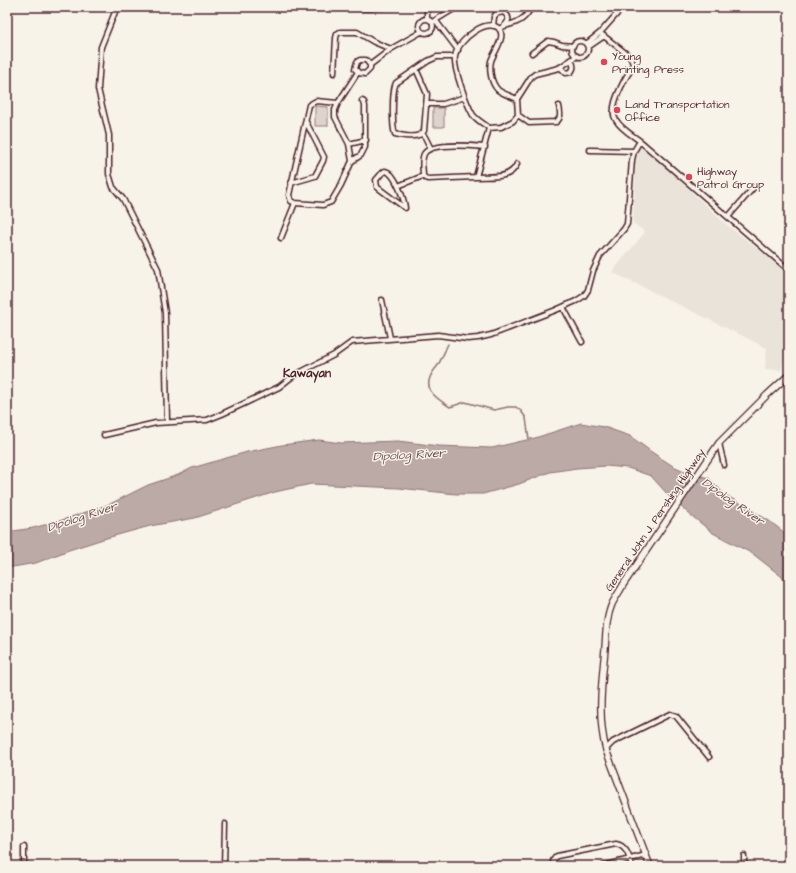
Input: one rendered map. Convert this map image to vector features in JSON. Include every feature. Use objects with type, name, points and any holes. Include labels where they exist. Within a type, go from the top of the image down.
[{"type":"main road","name":"General John J. Pershing Highway","points":[[650,866],[601,734],[600,711],[607,623],[612,604],[623,585],[719,443],[789,375]]},
{"type":"street","points":[[117,7],[101,46],[98,89],[109,134],[109,174],[113,187],[123,199],[158,269],[165,313],[167,422]]},
{"type":"street","points":[[322,7],[385,7]]},
{"type":"street","points":[[427,7],[427,19]]},
{"type":"street","points":[[434,21],[457,7]]},
{"type":"street","points":[[587,46],[602,35],[623,7]]},
{"type":"street","points":[[530,8],[526,17],[521,20],[499,28],[484,26],[470,34],[454,57],[465,97],[474,116],[490,128],[501,127],[509,124],[518,115],[517,99],[531,77],[535,74],[560,67],[577,56],[581,57],[586,55],[588,52],[587,46],[579,41],[573,46],[573,52],[577,56]]},
{"type":"street","points":[[493,26],[494,17],[499,12],[505,14],[507,17],[508,22],[505,26]]},
{"type":"street","points":[[421,32],[419,28],[420,22],[427,19],[434,21],[458,50]]},
{"type":"street","points":[[370,65],[366,60],[362,59],[358,61],[355,66],[358,72],[365,74],[369,71],[370,65],[391,50],[421,32],[427,34],[431,32],[434,26],[434,21]]},
{"type":"street","points":[[499,28],[501,37],[490,66],[492,80],[497,89],[517,99]]},
{"type":"street","points":[[334,73],[336,38],[337,34],[340,32],[358,32],[391,50]]},
{"type":"street","points":[[602,35],[631,58],[633,64],[632,69],[619,92],[614,114],[615,119],[620,125],[789,270]]},
{"type":"street","points":[[532,53],[548,41],[573,46]]},
{"type":"street","points":[[422,134],[419,136],[401,136],[395,134],[393,130],[394,86],[396,82],[428,60],[437,57],[454,57]]},
{"type":"street","points":[[560,67],[564,72],[570,72],[573,70],[571,60]]},
{"type":"street","points":[[416,69],[425,88],[427,104],[422,134]]},
{"type":"street","points":[[352,161],[349,144],[335,117],[335,110],[358,72]]},
{"type":"street","points":[[427,104],[443,104],[465,97]]},
{"type":"street","points":[[338,103],[316,101],[309,105],[291,183],[289,198],[295,203],[323,205],[331,202],[352,161],[364,152],[366,140],[366,106],[362,101]]},
{"type":"street","points":[[518,115],[529,123],[556,122],[560,116],[560,106]]},
{"type":"street","points":[[291,183],[315,176],[323,161],[323,153],[306,122]]},
{"type":"street","points":[[476,177],[490,128]]},
{"type":"street","points":[[422,134],[431,149]]},
{"type":"street","points":[[349,144],[366,140]]},
{"type":"street","points":[[104,435],[156,422],[207,420],[279,387],[293,376],[330,357],[352,342],[438,335],[468,339],[478,338],[491,335],[576,301],[584,296],[588,290],[593,271],[600,256],[624,230],[627,224],[630,173],[634,151],[640,141]]},
{"type":"street","points":[[423,176],[422,159],[428,150],[458,146],[485,147]]},
{"type":"street","points":[[590,150],[634,151]]},
{"type":"street","points":[[423,176],[428,179],[509,174],[514,171],[517,164]]},
{"type":"street","points":[[385,171],[389,172],[398,186],[405,206],[405,208],[377,187],[376,180],[385,171]]},
{"type":"street","points":[[398,186],[423,176]]},
{"type":"street","points":[[728,217],[754,187]]},
{"type":"street","points":[[281,238],[295,203]]},
{"type":"street","points":[[382,300],[390,338]]},
{"type":"street","points":[[563,307],[582,342]]},
{"type":"street","points":[[719,443],[724,465]]},
{"type":"street","points":[[606,750],[613,742],[670,714],[676,716],[709,757]]},
{"type":"street","points":[[224,866],[225,824]]},
{"type":"street","points":[[554,866],[554,858],[557,856],[611,845],[621,845],[630,859],[632,866]]},
{"type":"street","points":[[24,847],[24,866]]},
{"type":"street","points":[[603,866],[646,855]]},
{"type":"street","points":[[744,856],[744,866]]},
{"type":"shaded area","points":[[315,106],[328,107],[328,126],[315,126]]},
{"type":"shaded area","points":[[433,108],[444,108],[444,127],[433,127]]},
{"type":"shaded area","points":[[640,147],[647,150],[728,226],[777,263],[789,274],[789,344],[781,370],[765,369],[767,348],[612,272],[645,232],[633,223],[636,152]]},
{"type":"water","name":"Dipolog River","points":[[581,423],[604,427],[630,436],[673,466],[689,473],[709,478],[724,494],[768,520],[789,536],[789,586],[781,576],[753,554],[713,533],[669,496],[651,476],[628,468],[606,466],[550,472],[519,484],[483,494],[456,494],[399,488],[311,484],[275,492],[195,518],[150,526],[103,539],[36,563],[7,568],[7,532],[33,528],[59,521],[110,504],[148,485],[178,475],[192,468],[247,452],[319,440],[341,443],[398,441],[439,446],[492,448],[535,438]]},
{"type":"waterway","points":[[448,344],[429,382],[429,387],[434,396],[450,407],[465,402],[494,410],[516,407],[526,418],[529,440]]},
{"type":"place","name":"Young Printing Press","points":[[604,62]]},
{"type":"place","name":"Land Transportation Office","points":[[617,110]]},
{"type":"place","name":"Highway Patrol Group","points":[[689,177]]},
{"type":"district","name":"Kawayan","points":[[307,373]]}]
